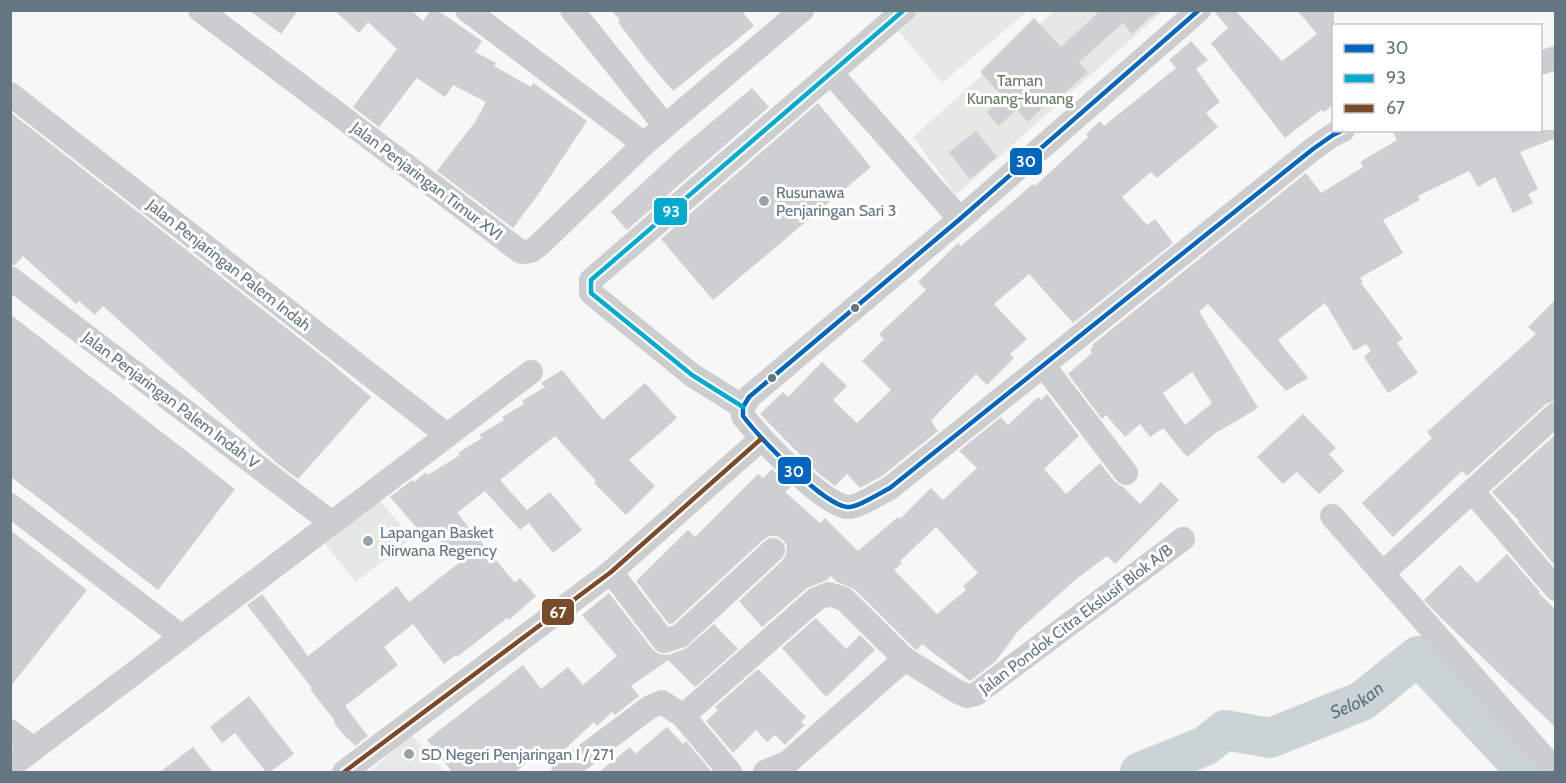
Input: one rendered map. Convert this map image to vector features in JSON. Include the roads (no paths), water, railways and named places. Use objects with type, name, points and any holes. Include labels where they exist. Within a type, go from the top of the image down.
[{"type":"street","name":"Jalan Penjaringan Timur XVI","points":[[200,10],[521,252],[531,251],[538,245],[644,144],[790,15]]},
{"type":"street","points":[[467,10],[644,144]]},
{"type":"street","points":[[572,10],[665,126]]},
{"type":"street","points":[[743,407],[692,375],[591,293],[591,280],[643,238],[904,10]]},
{"type":"street","points":[[1199,10],[960,219],[749,397],[743,407],[742,416],[761,439],[821,494],[848,507],[855,506],[890,488],[1313,149],[1339,132]]},
{"type":"street","points":[[831,73],[960,219]]},
{"type":"street","name":"Jalan Penjaringan Palem Indah","points":[[10,94],[447,435]]},
{"type":"street","name":"Jalan Penjaringan Palem Indah V","points":[[10,278],[332,523]]},
{"type":"street","points":[[1043,365],[1126,473]]},
{"type":"street","points":[[10,767],[531,372]]},
{"type":"street","points":[[1383,573],[1556,414]]},
{"type":"street","points":[[344,772],[611,572],[761,439]]},
{"type":"street","points":[[1472,491],[1556,589]]},
{"type":"street","points":[[10,505],[182,636]]},
{"type":"street","points":[[1332,516],[1556,771]]},
{"type":"street","name":"Jalan Pondok Citra Ekslusif Blok A/B","points":[[683,716],[816,599],[829,594],[844,599],[905,659],[956,691],[967,696],[976,694],[1183,539]]},
{"type":"street","points":[[611,572],[664,641],[680,636],[773,550]]},
{"type":"street","points":[[765,772],[788,762],[905,659]]},
{"type":"street","points":[[563,772],[650,707],[662,702],[683,716],[730,772]]},
{"type":"street","points":[[10,731],[33,749]]},
{"type":"waterway","name":"Selokan","points":[[1140,772],[1205,746],[1225,730],[1270,738],[1362,701],[1418,656],[1527,772]]},
{"type":"place","name":"Rusunawa Penjaringan Sari 3","points":[[764,201]]},
{"type":"place","name":"Lapangan Basket Nirwana Regency","points":[[368,541]]},
{"type":"place","name":"SD Negeri Penjaringan I / 271","points":[[409,754]]},
{"type":"park label","name":"Taman Kunang-kunang","points":[[1020,89]]}]
